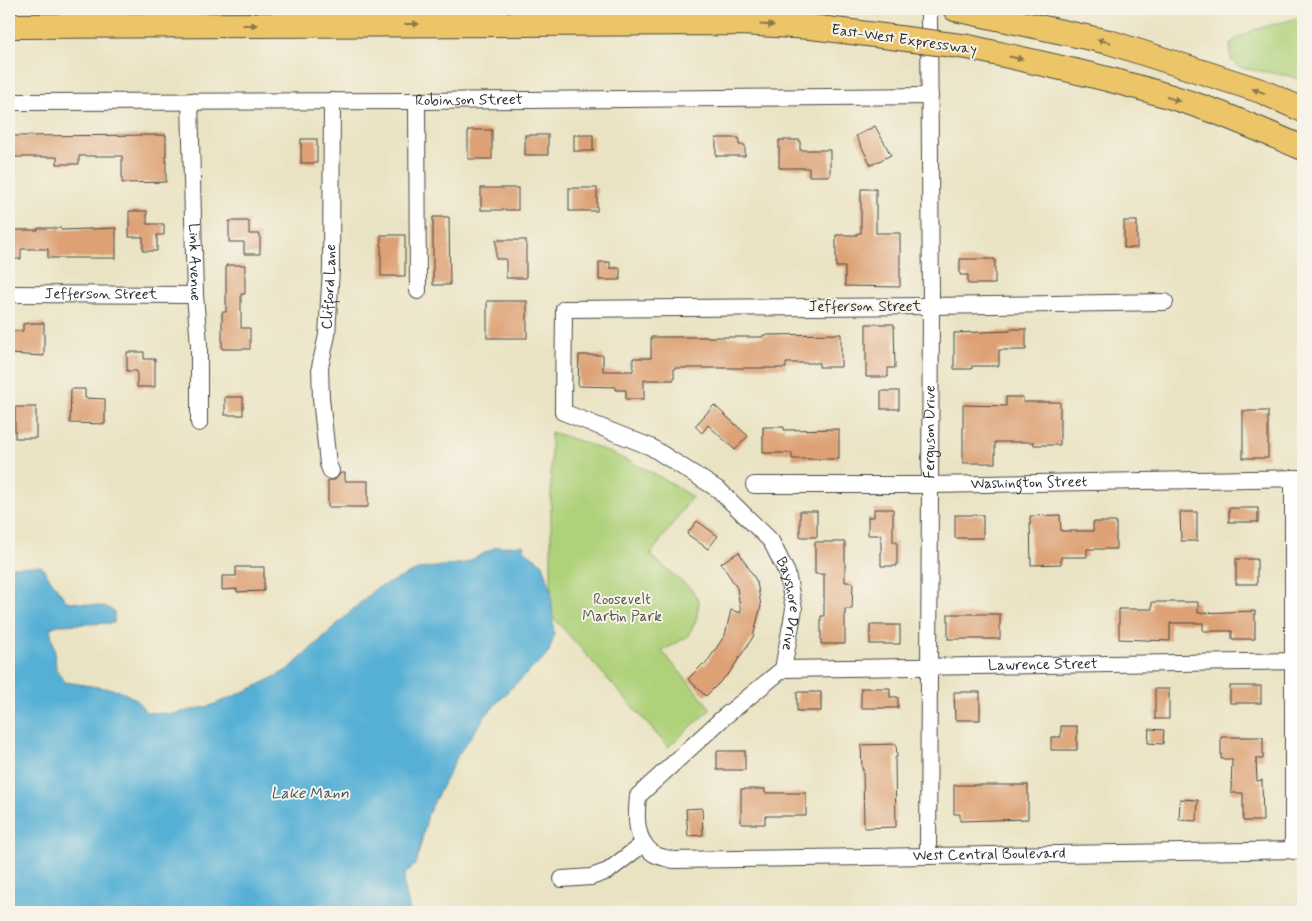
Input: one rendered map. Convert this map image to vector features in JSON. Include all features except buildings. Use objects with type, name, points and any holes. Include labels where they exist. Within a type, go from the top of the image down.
[{"type":"highway","points":[[961,10],[1109,42],[1261,91],[1303,110]]},
{"type":"highway","name":"East-West Expressway","points":[[9,26],[741,23],[811,27],[968,48],[1060,67],[1134,86],[1218,113],[1303,148]]},
{"type":"highway","points":[[9,33],[211,25]]},
{"type":"street","name":"Ferguson Drive","points":[[928,856],[931,306],[929,9]]},
{"type":"street","name":"Robinson Street","points":[[9,102],[417,101],[930,96]]},
{"type":"street","name":"Link Avenue","points":[[190,101],[195,295],[199,345],[199,423]]},
{"type":"street","name":"Clifford Lane","points":[[331,471],[328,464],[321,398],[320,367],[327,335],[331,269],[332,101]]},
{"type":"street","points":[[417,101],[418,291]]},
{"type":"street","name":"Jefferson Street","points":[[9,294],[195,295]]},
{"type":"street","name":"Jefferson Street","points":[[563,412],[564,309],[1165,302]]},
{"type":"street","name":"Bayshore Drive","points":[[563,412],[651,447],[719,490],[771,540],[787,572],[794,609],[783,669],[724,717],[638,796],[636,821],[643,844]]},
{"type":"street","points":[[1298,478],[1298,850]]},
{"type":"street","name":"Washington Street","points":[[754,485],[930,485],[1298,478]]},
{"type":"street","name":"Lawrence Street","points":[[783,669],[1298,662]]},
{"type":"street","points":[[562,879],[591,877],[608,872],[643,844]]},
{"type":"street","name":"West Central Boulevard","points":[[643,844],[655,855],[673,860],[1298,850]]},
{"type":"green space","points":[[1303,16],[1303,82],[1290,76],[1241,68],[1231,60],[1230,44],[1238,38],[1247,33]]},
{"type":"green space","name":"Roosevelt Martin Park","points":[[551,432],[588,444],[624,459],[659,476],[692,497],[650,555],[692,590],[699,602],[696,621],[687,637],[662,651],[711,709],[668,747],[551,615]]},
{"type":"water","name":"Lake Mann","points":[[523,545],[525,551],[543,564],[551,590],[554,636],[548,654],[509,690],[487,714],[458,755],[428,814],[416,864],[405,874],[404,883],[410,912],[9,912],[9,567],[41,566],[66,601],[106,607],[114,611],[114,623],[58,625],[50,628],[56,669],[65,682],[118,690],[136,699],[146,712],[173,714],[210,706],[255,687],[289,669],[375,589],[420,569],[465,563],[496,547]]}]
